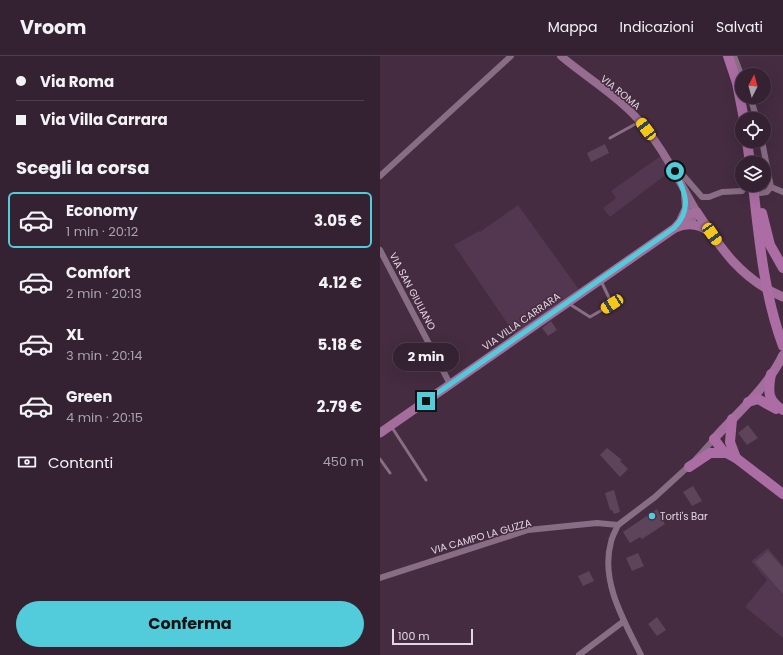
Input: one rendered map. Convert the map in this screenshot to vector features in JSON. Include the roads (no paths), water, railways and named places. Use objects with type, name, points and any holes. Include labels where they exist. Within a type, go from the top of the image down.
[{"type":"highway","points":[[728,56],[737,83],[743,112]]},
{"type":"highway","points":[[754,192],[760,241],[777,329],[783,346]]},
{"type":"highway","points":[[760,192],[770,245],[783,268]]},
{"type":"highway","points":[[771,374],[768,390],[770,397],[783,411]]},
{"type":"highway","points":[[748,402],[758,399],[783,411]]},
{"type":"highway","points":[[731,454],[730,438],[732,419]]},
{"type":"highway","points":[[714,439],[721,441],[731,454],[782,493]]},
{"type":"highway","points":[[689,466],[710,453],[731,454]]},
{"type":"main road","name":"VIA ROMA","points":[[561,56],[630,110],[640,121],[675,171],[697,212]]},
{"type":"main road","points":[[684,189],[686,202],[678,224],[697,225],[712,234]]},
{"type":"main road","points":[[697,212],[729,258],[740,270],[772,292],[783,297]]},
{"type":"main road","name":"VIA VILLA CARRARA","points":[[380,433],[678,224],[688,215],[697,212]]},
{"type":"main road","points":[[772,292],[783,303]]},
{"type":"main road","points":[[714,439],[771,374],[783,355]]},
{"type":"street","points":[[380,176],[511,56]]},
{"type":"street","points":[[734,56],[739,68]]},
{"type":"street","points":[[675,171],[682,174],[702,197],[709,197],[722,192],[735,191]]},
{"type":"street","points":[[771,187],[783,192]]},
{"type":"street","name":"VIA SAN GIULIANO","points":[[381,252],[450,384]]},
{"type":"street","points":[[641,655],[624,621],[611,587],[608,568],[611,542],[618,525],[655,497],[689,466],[714,439]]},
{"type":"street","name":"VIA CAMPO LA GUZZA","points":[[380,578],[528,530],[597,523],[618,525]]},
{"type":"street","points":[[579,655],[624,621]]},
{"type":"lane","points":[[610,138],[640,121]]},
{"type":"lane","points":[[567,302],[590,317],[612,304],[600,279]]},
{"type":"lane","points":[[391,426],[426,480]]},
{"type":"lane","points":[[380,458],[390,473]]},
{"type":"place","name":"Torti's Bar","points":[[652,516]]}]
